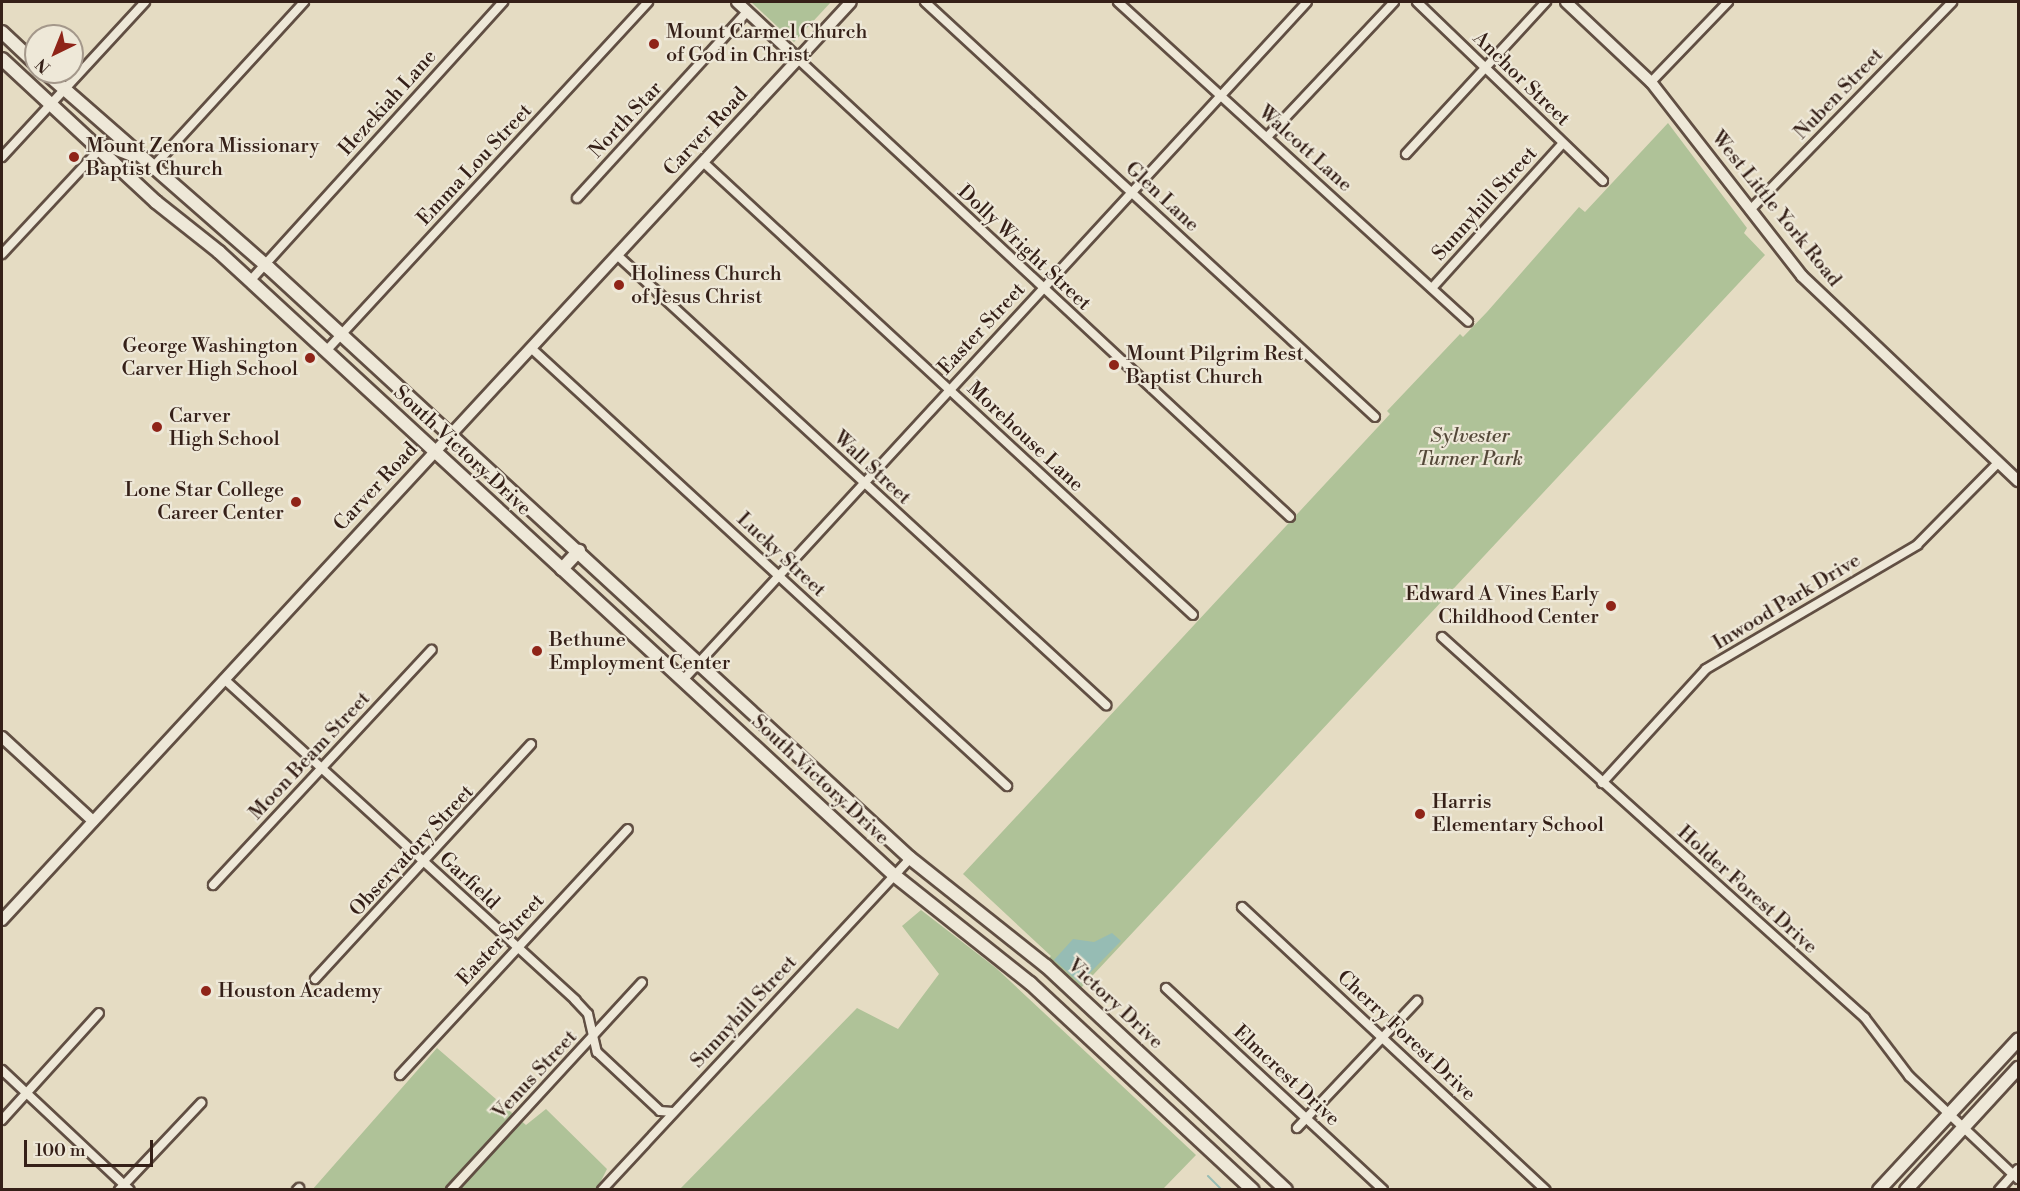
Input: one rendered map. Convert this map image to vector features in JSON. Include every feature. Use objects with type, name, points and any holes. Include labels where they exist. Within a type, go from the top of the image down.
[{"type":"main road","points":[[2,32],[24,52]]},
{"type":"main road","name":"South Victory Drive","points":[[2,59],[99,150],[250,281],[894,875]]},
{"type":"main road","name":"South Victory Drive","points":[[58,84],[137,156],[264,263],[700,661],[910,858]]},
{"type":"main road","points":[[99,150],[109,146],[137,156]]},
{"type":"main road","points":[[562,569],[579,550]]},
{"type":"main road","name":"Victory Drive","points":[[910,858],[1005,932],[1286,1190]]},
{"type":"main road","points":[[894,875],[996,954],[1073,1022],[1249,1186],[1261,1167]]},
{"type":"main road","points":[[1073,1022],[1088,1006]]},
{"type":"main road","points":[[1879,1190],[2019,1040]]},
{"type":"main road","points":[[1906,1190],[2019,1068]]},
{"type":"street","points":[[2,158],[145,2]]},
{"type":"street","points":[[152,168],[304,2]]},
{"type":"street","name":"Hezekiah Lane","points":[[250,281],[503,2]]},
{"type":"street","name":"Emma Lou Street","points":[[326,351],[648,2]]},
{"type":"street","name":"Dolly Wright Street","points":[[737,2],[1042,289],[1290,517]]},
{"type":"street","name":"Carver Road","points":[[2,920],[851,2]]},
{"type":"street","name":"Glen Lane","points":[[926,2],[1375,417]]},
{"type":"street","name":"Walcott Lane","points":[[1118,2],[1468,322]]},
{"type":"street","name":"Easter Street","points":[[682,680],[1307,2]]},
{"type":"street","points":[[1267,137],[1394,2]]},
{"type":"street","name":"Anchor Street","points":[[1417,2],[1603,181]]},
{"type":"street","points":[[1406,154],[1546,2]]},
{"type":"street","name":"West Little York Road","points":[[1566,2],[1651,82],[1802,276],[2019,481]]},
{"type":"street","points":[[1651,82],[1728,2]]},
{"type":"street","name":"Nuben Street","points":[[1750,210],[1952,2]]},
{"type":"street","name":"North Star","points":[[577,198],[748,11]]},
{"type":"street","name":"Sunnyhill Street","points":[[1432,288],[1563,143]]},
{"type":"street","points":[[2,254],[99,150]]},
{"type":"street","name":"Morehouse Lane","points":[[702,162],[1193,615]]},
{"type":"street","name":"Wall Street","points":[[617,255],[1106,705]]},
{"type":"street","name":"Lucky Street","points":[[531,348],[1007,786]]},
{"type":"street","name":"Inwood Park Drive","points":[[1602,783],[1706,669],[1917,545],[1998,463]]},
{"type":"street","name":"Holder Forest Drive","points":[[1442,637],[1864,1018],[1903,1070],[2017,1174]]},
{"type":"street","name":"Moon Beam Street","points":[[213,885],[431,650]]},
{"type":"street","name":"Garfield","points":[[224,679],[322,766],[588,1014],[597,1052],[660,1111],[674,1112]]},
{"type":"street","points":[[2,736],[93,821]]},
{"type":"street","name":"Observatory Street","points":[[315,979],[425,862],[531,744]]},
{"type":"street","name":"Easter Street","points":[[399,1075],[516,946],[628,830]]},
{"type":"street","name":"Sunnyhill Street","points":[[602,1190],[910,858]]},
{"type":"street","name":"Cherry Forest Drive","points":[[1242,907],[1382,1035],[1545,1190]]},
{"type":"street","name":"Venus Street","points":[[451,1190],[642,982]]},
{"type":"street","name":"Elmcrest Drive","points":[[1166,988],[1383,1190]]},
{"type":"street","points":[[1297,1128],[1382,1035],[1417,1001]]},
{"type":"street","points":[[2,1120],[99,1013]]},
{"type":"street","points":[[2,1070],[124,1188],[201,1103]]},
{"type":"street","points":[[1999,1190],[2017,1174]]},
{"type":"green space","points":[[751,2],[831,2],[794,42]]},
{"type":"green space","name":"Sylvester Turner Park","points":[[1668,123],[1747,228],[1744,233],[1765,255],[1080,989],[1048,959],[1051,956],[963,874],[1390,414],[1387,411],[1460,334],[1463,337],[1487,312],[1579,207],[1585,212]]},
{"type":"green space","points":[[921,910],[996,968],[1196,1155],[1163,1189],[680,1189],[857,1008],[898,1029],[939,974],[902,926]]},
{"type":"green space","points":[[437,1048],[526,1125],[546,1109],[607,1169],[597,1189],[312,1190]]},
{"type":"water","points":[[1112,933],[1121,941],[1080,983],[1054,960],[1073,939],[1094,942]]},
{"type":"waterway","points":[[1208,1176],[1222,1190]]},
{"type":"place","name":"Mount Carmel Church of God in Christ","points":[[654,44]]},
{"type":"place","name":"Mount Zenora Missionary Baptist Church","points":[[74,157]]},
{"type":"place","name":"Holiness Church of Jesus Christ","points":[[619,285]]},
{"type":"place","name":"George Washington Carver High School","points":[[310,358]]},
{"type":"place","name":"Mount Pilgrim Rest Baptist Church","points":[[1114,365]]},
{"type":"place","name":"Carver High School","points":[[157,427]]},
{"type":"place","name":"Lone Star College Career Center","points":[[296,502]]},
{"type":"place","name":"Edward A Vines Early Childhood Center","points":[[1611,606]]},
{"type":"place","name":"Bethune Employment Center","points":[[537,651]]},
{"type":"place","name":"Harris Elementary School","points":[[1420,814]]},
{"type":"place","name":"Houston Academy","points":[[206,991]]}]
